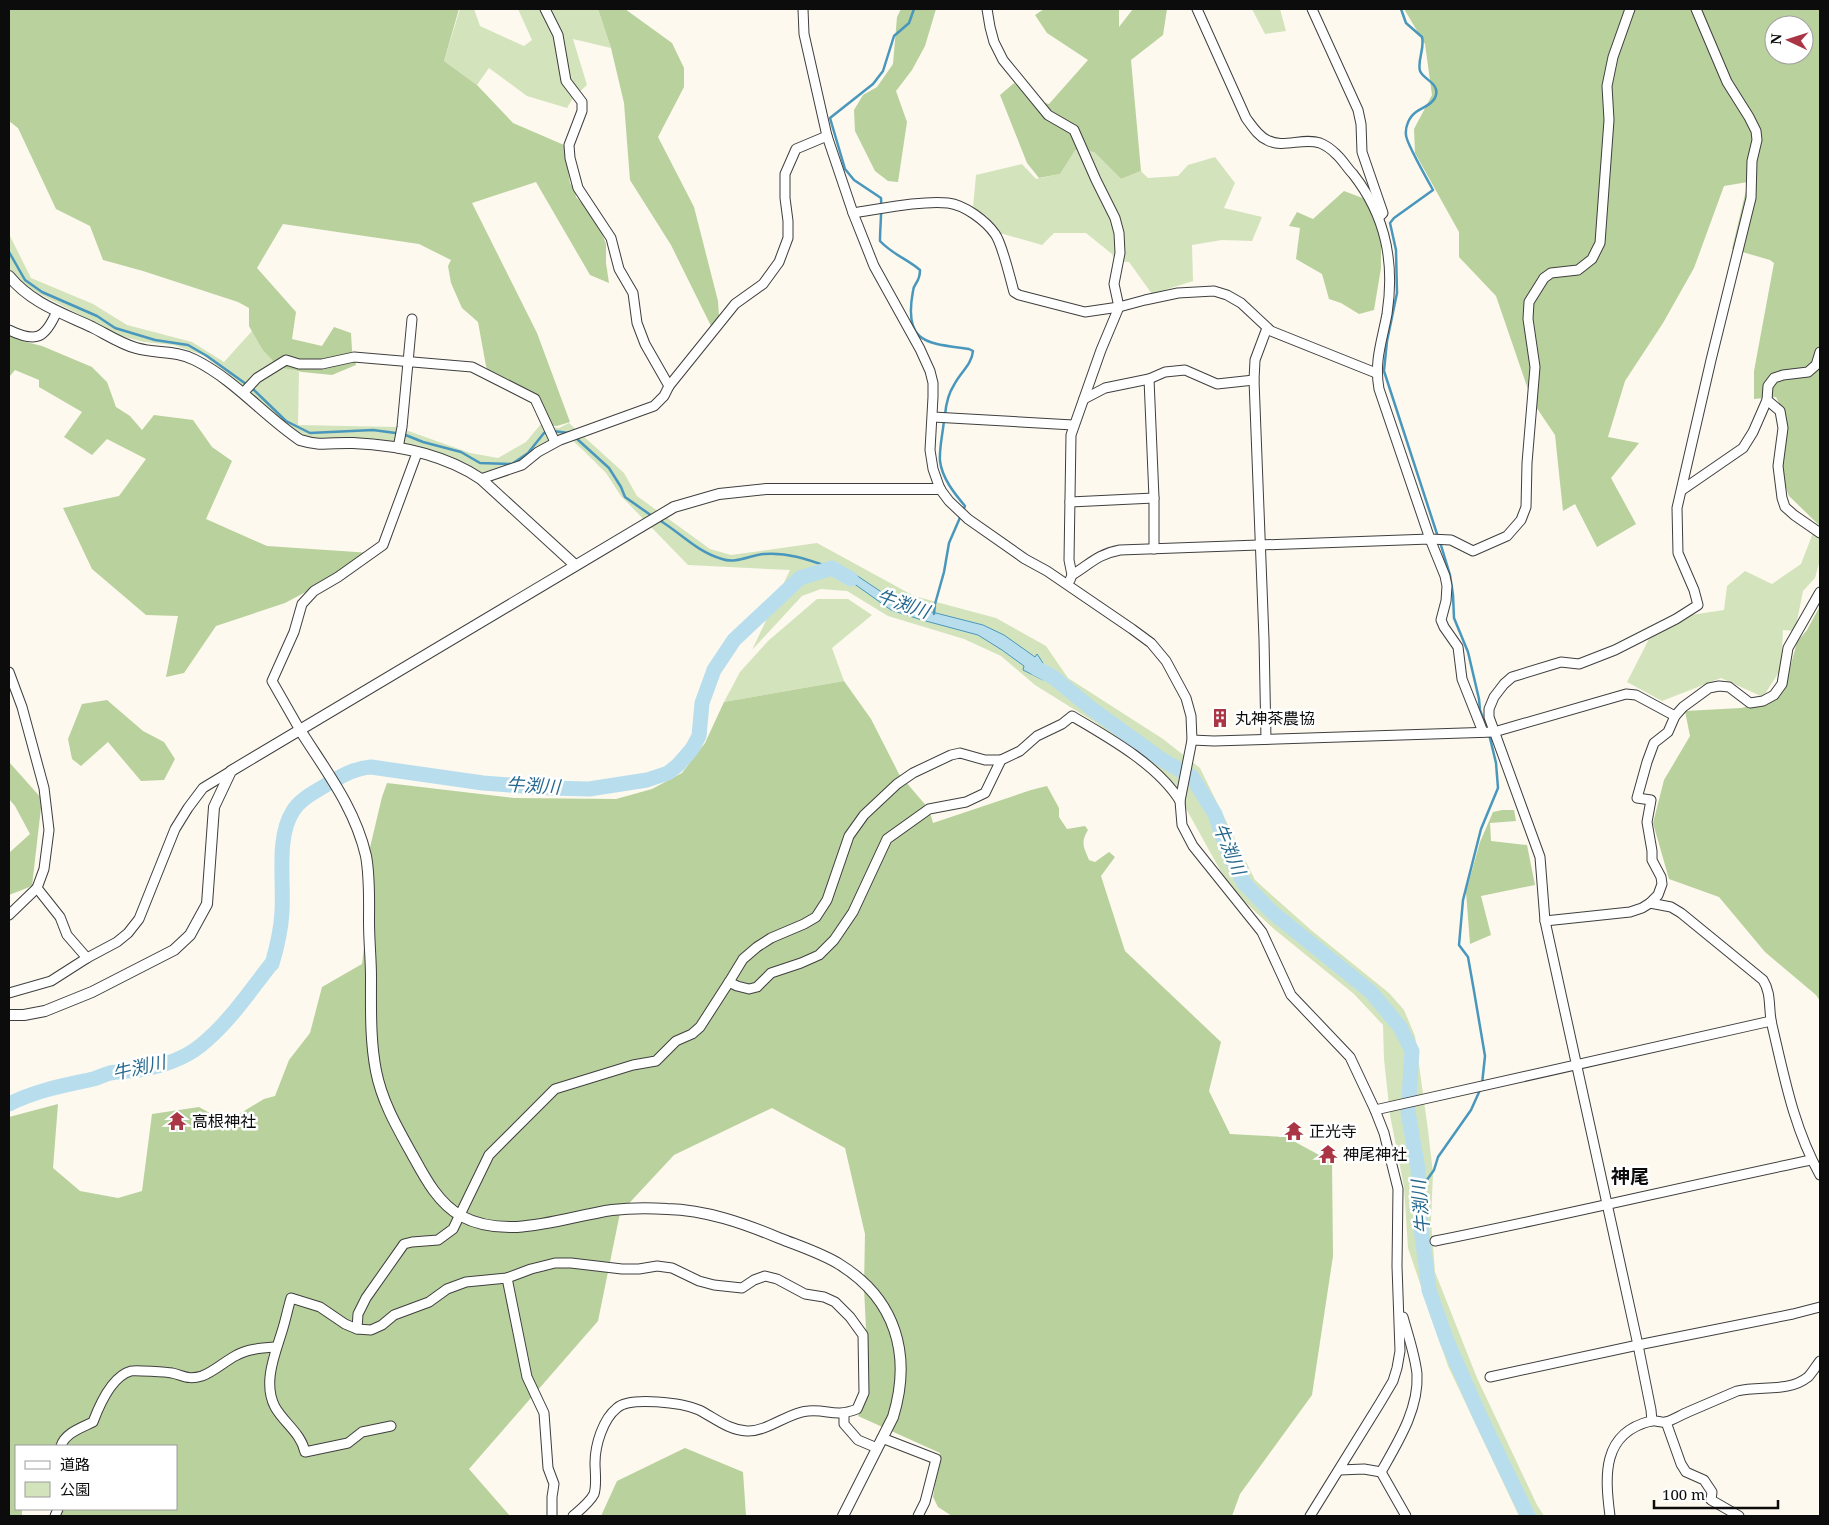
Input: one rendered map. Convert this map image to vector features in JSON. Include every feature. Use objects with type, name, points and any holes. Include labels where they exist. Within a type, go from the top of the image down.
[{"type":"street","points":[[545,9],[558,35],[566,81],[582,102],[582,111],[569,145],[570,158],[578,188],[612,238],[619,269],[633,293],[637,323],[644,344],[669,386]]},
{"type":"street","points":[[803,9],[804,34],[827,136],[853,212],[874,266],[930,372],[933,383],[933,417],[930,450],[933,469],[940,489],[949,501],[968,519],[1151,643],[1166,661],[1186,698],[1191,716],[1192,740],[1180,801],[1182,825],[1192,846],[1262,932],[1291,995],[1350,1057],[1384,1134],[1397,1183],[1399,1208],[1397,1266],[1400,1306],[1400,1351],[1393,1380],[1340,1470],[1310,1516]]},
{"type":"street","points":[[987,9],[994,42],[1003,60],[1048,115],[1074,130],[1115,218],[1119,233],[1120,252],[1114,284],[1119,307],[1073,424],[1071,435],[1069,560],[1072,575],[1069,586]]},
{"type":"street","points":[[1197,9],[1246,118],[1254,129],[1268,141],[1291,144],[1304,141],[1320,143],[1337,154],[1360,184],[1379,217],[1390,261],[1390,289],[1377,357],[1376,373],[1385,410],[1410,476],[1447,586],[1446,601],[1441,620],[1458,647],[1462,679],[1483,732]]},
{"type":"street","points":[[1312,9],[1358,110],[1361,124],[1362,152],[1383,213],[1379,217]]},
{"type":"street","points":[[1072,575],[1092,560],[1108,552],[1120,550],[1430,539],[1451,540],[1473,551],[1507,536],[1521,520],[1526,507],[1527,462],[1535,367],[1528,319],[1529,302],[1544,278],[1551,273],[1578,270],[1592,259],[1600,242],[1609,120],[1607,86],[1613,57],[1630,9]]},
{"type":"street","points":[[1652,1421],[1638,1345],[1545,921],[1540,857],[1494,732],[1489,709],[1494,697],[1512,677],[1561,662],[1579,664],[1615,650],[1676,619],[1698,605],[1694,590],[1678,552],[1677,514],[1711,360],[1751,198],[1752,161],[1757,140],[1756,131],[1727,82],[1696,9]]},
{"type":"street","points":[[481,480],[522,465],[538,452],[555,442],[654,406],[664,396],[669,386],[735,304],[763,284],[779,262],[788,238],[785,198],[786,174],[796,149],[827,136]]},
{"type":"street","points":[[853,212],[947,202],[955,204],[981,218],[996,235],[1014,292],[1019,295],[1084,312],[1119,307],[1178,293],[1214,292],[1227,295],[1241,303],[1267,328],[1376,373]]},
{"type":"street","points":[[9,276],[26,294],[126,345],[138,349],[176,352],[216,370],[300,440],[318,445],[352,442],[398,448],[454,464],[481,480],[575,564]]},
{"type":"street","points":[[9,330],[31,338],[43,334],[50,327],[57,311]]},
{"type":"street","points":[[398,448],[402,427],[412,319]]},
{"type":"street","points":[[1266,739],[1254,380],[1255,360],[1267,328]]},
{"type":"street","points":[[1682,490],[1727,461],[1743,448],[1753,432],[1767,400],[1768,386],[1774,378],[1808,372],[1816,365],[1820,352]]},
{"type":"street","points":[[243,393],[257,378],[286,360],[299,364],[322,364],[354,357],[472,367],[535,399],[555,442]]},
{"type":"street","points":[[1084,399],[1105,388],[1149,379],[1165,372],[1186,370],[1217,384],[1254,380]]},
{"type":"street","points":[[1149,379],[1154,549]]},
{"type":"street","points":[[1767,400],[1780,411],[1783,428],[1778,466],[1785,508],[1820,533]]},
{"type":"street","points":[[933,417],[1073,424]]},
{"type":"street","points":[[417,453],[383,545],[338,577],[314,591],[302,604],[294,632],[272,681],[300,730],[339,787],[362,841],[369,878],[373,1046],[376,1071],[387,1108],[427,1182],[442,1200],[460,1216],[486,1225],[506,1227],[527,1226],[614,1210],[669,1209],[694,1211],[721,1217],[767,1233],[836,1262],[866,1284],[891,1321],[898,1338],[901,1356],[901,1381],[893,1417],[844,1516]]},
{"type":"street","points":[[9,993],[52,981],[87,958],[117,942],[128,933],[139,919],[175,829],[203,788],[575,564],[674,507],[719,494],[766,488],[940,489]]},
{"type":"street","points":[[1070,502],[1154,498]]},
{"type":"street","points":[[1545,921],[1630,912],[1642,908],[1658,895],[1662,884],[1662,877],[1652,860],[1647,822],[1652,800],[1637,798],[1654,743],[1668,732],[1675,716],[1709,688],[1729,687],[1750,702],[1763,701],[1774,695],[1782,684],[1788,648],[1820,592]]},
{"type":"street","points":[[9,672],[24,714],[45,796],[49,830],[44,869],[37,888],[9,915]]},
{"type":"street","points":[[1192,740],[1214,741],[1494,732],[1626,694],[1636,695],[1675,716]]},
{"type":"street","points":[[357,1328],[358,1314],[366,1298],[404,1244],[438,1240],[453,1229],[489,1155],[555,1089],[633,1065],[656,1061],[676,1041],[692,1034],[700,1027],[743,959],[771,938],[816,917],[827,900],[850,836],[864,815],[897,784],[913,773],[951,755],[960,753],[986,760],[1001,760],[1020,751],[1038,736],[1062,724],[1072,716],[1153,769],[1166,781],[1180,801]]},
{"type":"street","points":[[729,982],[749,989],[757,987],[771,973],[819,955],[834,940],[853,912],[886,839],[929,810],[966,802],[985,793],[1001,760]]},
{"type":"street","points":[[9,1015],[24,1016],[45,1011],[92,992],[174,950],[190,936],[207,904],[214,808],[231,771]]},
{"type":"street","points":[[37,888],[60,917],[67,935],[87,958]]},
{"type":"street","points":[[1650,903],[1671,907],[1681,913],[1763,980],[1768,987],[1771,1021],[1789,1097],[1811,1160],[1820,1176]]},
{"type":"street","points":[[1375,1110],[1771,1021]]},
{"type":"street","points":[[1435,1241],[1811,1160]]},
{"type":"street","points":[[391,1426],[362,1432],[348,1443],[305,1452],[303,1443],[276,1408],[270,1384],[272,1362],[291,1298],[320,1307],[346,1324],[371,1330],[382,1325],[394,1315],[428,1302],[447,1289],[466,1282],[507,1278],[555,1263],[622,1269],[658,1266],[672,1268],[699,1281],[714,1285],[742,1288],[754,1280],[765,1276],[777,1279],[805,1294],[824,1297],[835,1302],[850,1317],[863,1335],[864,1393],[857,1409],[844,1414],[807,1410],[749,1431],[731,1428],[698,1410],[681,1405],[648,1402],[625,1403],[618,1407],[609,1416],[598,1442],[595,1458],[594,1494],[573,1516]]},
{"type":"street","points":[[507,1278],[527,1377],[544,1413],[548,1468],[554,1484],[552,1516]]},
{"type":"street","points":[[1381,1472],[1414,1405],[1417,1384],[1414,1356],[1400,1306]]},
{"type":"street","points":[[1490,1377],[1793,1314],[1820,1306]]},
{"type":"street","points":[[61,1445],[72,1432],[92,1422],[100,1402],[110,1388],[131,1371],[172,1373],[188,1378],[204,1375],[237,1355],[252,1349],[276,1347]]},
{"type":"street","points":[[1610,1516],[1607,1494],[1607,1464],[1609,1456],[1624,1435],[1652,1421],[1666,1422],[1747,1388],[1792,1386],[1808,1377],[1820,1361]]},
{"type":"street","points":[[844,1414],[844,1424],[858,1440],[877,1448]]},
{"type":"street","points":[[1666,1422],[1680,1464],[1686,1472],[1704,1480],[1712,1492],[1712,1500],[1739,1516]]},
{"type":"street","points":[[882,1438],[936,1459],[926,1502],[918,1516]]},
{"type":"street","points":[[1340,1470],[1364,1468],[1381,1472],[1406,1516]]},
{"type":"green space","points":[[9,9],[459,9],[444,61],[477,85],[513,123],[564,145],[570,183],[575,190],[576,197],[596,218],[606,244],[609,283],[590,275],[536,182],[472,203],[537,333],[570,422],[557,426],[544,425],[533,401],[494,384],[486,366],[478,322],[462,308],[451,283],[448,266],[451,260],[419,244],[283,224],[257,268],[296,312],[292,339],[322,346],[334,327],[351,333],[352,350],[356,365],[332,375],[302,372],[279,367],[262,349],[249,326],[249,308],[238,302],[103,260],[90,226],[56,209],[18,128],[9,121]]},
{"type":"green space","points":[[460,9],[474,9],[480,26],[524,46],[532,40],[518,9],[598,9],[611,48],[573,39],[587,85],[573,98],[567,108],[527,96],[489,68],[477,85],[444,61]]},
{"type":"green space","points":[[598,9],[625,9],[672,43],[684,68],[684,87],[658,137],[694,207],[718,301],[719,317],[711,326],[671,245],[630,180],[624,103],[611,48]]},
{"type":"green space","points":[[901,9],[936,9],[925,46],[912,70],[896,91],[907,122],[898,182],[888,181],[875,171],[855,131],[854,110],[863,95],[877,87],[893,64],[897,17]]},
{"type":"green space","points":[[1044,9],[1119,9],[1119,27],[1133,9],[1167,9],[1163,35],[1131,60],[1141,171],[1121,179],[1094,152],[1075,150],[1060,174],[1039,178],[1027,163],[1000,95],[1014,83],[1037,101],[1049,104],[1088,60],[1047,33],[1035,15]]},
{"type":"green space","points":[[1252,9],[1280,9],[1286,31],[1265,34]]},
{"type":"green space","points":[[1404,9],[1820,9],[1820,526],[1789,496],[1781,474],[1780,461],[1786,417],[1776,397],[1754,399],[1754,371],[1774,263],[1770,260],[1732,249],[1748,182],[1724,186],[1694,268],[1663,323],[1625,381],[1608,437],[1639,443],[1611,478],[1636,524],[1597,547],[1575,504],[1563,511],[1555,435],[1532,401],[1496,296],[1459,257],[1459,232],[1415,153],[1414,129],[1432,95],[1425,44]]},
{"type":"green space","points":[[1074,150],[1094,152],[1121,179],[1141,171],[1148,178],[1178,176],[1188,165],[1215,157],[1235,183],[1224,208],[1262,217],[1252,241],[1222,240],[1192,245],[1193,281],[1152,294],[1129,262],[1115,261],[1112,254],[1086,233],[1054,233],[1042,245],[1000,233],[987,216],[973,208],[976,175],[1022,164],[1036,179],[1060,174]]},
{"type":"green space","points":[[1344,191],[1365,199],[1381,237],[1381,268],[1374,310],[1359,314],[1341,303],[1329,299],[1322,274],[1296,259],[1300,228],[1289,226],[1297,212],[1313,219]]},
{"type":"green space","points":[[9,234],[31,278],[93,304],[127,325],[192,342],[224,362],[252,331],[262,349],[289,369],[299,372],[298,425],[397,427],[470,453],[498,458],[526,442],[540,425],[559,428],[569,423],[624,473],[637,496],[710,549],[731,555],[817,543],[914,596],[996,618],[1046,646],[1068,678],[1163,739],[1200,768],[1255,880],[1311,930],[1389,993],[1404,1010],[1415,1036],[1428,1130],[1433,1173],[1431,1220],[1435,1272],[1477,1378],[1544,1516],[1519,1516],[1448,1366],[1408,1248],[1404,1187],[1390,1115],[1384,1059],[1383,1025],[1354,994],[1274,929],[1230,888],[1173,785],[1096,723],[1035,685],[1001,656],[964,639],[888,616],[847,591],[821,589],[802,596],[752,650],[790,570],[688,565],[621,496],[606,473],[572,440],[562,437],[520,464],[484,475],[471,467],[443,456],[375,439],[311,441],[301,438],[232,377],[203,355],[174,345],[144,342],[121,336],[24,286],[10,270]]},
{"type":"green space","points":[[9,335],[22,341],[42,346],[92,367],[107,382],[116,407],[130,416],[142,430],[154,415],[193,420],[212,447],[232,461],[206,519],[267,546],[371,553],[351,568],[285,603],[216,626],[184,673],[166,677],[178,616],[146,615],[92,569],[63,508],[119,496],[146,459],[107,439],[92,455],[64,437],[82,412],[39,387],[39,380],[15,370],[9,377]]},
{"type":"green space","points":[[1813,533],[1820,539],[1820,560],[1815,578],[1803,591],[1795,631],[1783,630],[1781,669],[1763,697],[1721,678],[1662,701],[1627,682],[1649,639],[1691,615],[1724,610],[1727,586],[1745,571],[1772,584],[1801,564]]},
{"type":"green space","points":[[817,599],[848,599],[872,615],[832,648],[844,681],[724,702],[740,672],[768,641]]},
{"type":"green space","points":[[1820,606],[1820,1001],[1816,995],[1765,952],[1719,897],[1669,879],[1653,823],[1664,780],[1690,736],[1685,711],[1741,708],[1769,702],[1784,690],[1797,642],[1807,630]]},
{"type":"green space","points":[[844,681],[871,719],[899,774],[929,809],[933,823],[1047,786],[1059,808],[1059,817],[1067,829],[1085,826],[1088,830],[1083,842],[1089,860],[1095,862],[1109,852],[1115,857],[1101,876],[1125,951],[1221,1042],[1209,1091],[1230,1134],[1286,1137],[1332,1162],[1333,1256],[1312,1395],[1240,1494],[1232,1516],[952,1516],[938,1507],[933,1497],[940,1453],[858,1416],[869,1392],[864,1288],[865,1234],[845,1148],[772,1108],[674,1155],[620,1213],[598,1321],[469,1469],[510,1516],[59,1516],[60,1510],[178,1510],[178,1445],[15,1445],[15,1510],[22,1510],[22,1516],[9,1516],[9,1117],[58,1104],[53,1168],[80,1191],[118,1198],[142,1191],[152,1114],[199,1107],[226,1122],[264,1099],[275,1096],[289,1060],[310,1033],[322,987],[362,964],[371,891],[367,860],[387,783],[514,798],[616,799],[652,789],[682,773],[705,743],[724,702]]},
{"type":"green space","points":[[107,700],[143,731],[164,742],[175,759],[164,780],[141,781],[108,742],[81,766],[72,759],[68,739],[82,704]]},
{"type":"green space","points":[[9,762],[42,799],[32,886],[9,895],[9,853],[30,834],[15,806],[9,799]]},
{"type":"green space","points":[[1514,810],[1516,821],[1490,823],[1491,841],[1527,845],[1535,885],[1481,896],[1491,935],[1470,944],[1466,892],[1480,842],[1493,812]]},
{"type":"green space","points":[[685,1448],[743,1472],[746,1516],[601,1516],[617,1481]]},
{"type":"water","points":[[832,568],[853,573],[889,597],[924,610],[983,625],[1004,635],[1035,657],[1037,654],[1053,677],[1045,677],[1043,680],[1023,670],[1024,666],[978,635],[891,610]]},
{"type":"waterway","points":[[914,9],[909,23],[894,36],[883,71],[873,84],[830,118],[845,169],[854,180],[881,198],[880,241],[920,270],[914,288],[911,308],[915,331],[921,338],[930,342],[973,351],[968,364],[950,392],[945,415]]},
{"type":"waterway","points":[[1401,9],[1406,23],[1422,37],[1423,46],[1419,63],[1420,71],[1435,87],[1436,91],[1433,101],[1411,117],[1406,129],[1407,139],[1433,190],[1394,218],[1390,223],[1396,250],[1397,293],[1387,341],[1384,371],[1438,537]]},
{"type":"waterway","points":[[9,252],[25,280],[42,292],[97,316],[115,328],[155,340],[188,345],[207,356],[253,389],[286,421],[310,433],[373,430],[403,434],[423,442],[461,452],[480,463],[512,464],[528,453],[544,433],[547,432]]},
{"type":"waterway","points":[[934,614],[949,543],[965,506],[949,485],[941,467],[940,451],[944,420]]},
{"type":"waterway","points":[[553,431],[569,433]]},
{"type":"waterway","points":[[576,438],[609,468],[625,497],[652,516]]},
{"type":"waterway","points":[[659,520],[705,552],[722,559],[738,560],[764,554],[782,554],[832,568]]},
{"type":"waterway","points":[[1440,542],[1450,575],[1454,618],[1468,652],[1480,710],[1487,729]]},
{"type":"waterway","name":"牛渕川","points":[[9,1104],[38,1092],[110,1073],[166,1064],[181,1058],[200,1046],[220,1027],[272,964],[281,919],[284,833],[293,811],[304,799],[313,793],[347,773],[371,767],[483,783],[589,789],[647,780],[668,773],[692,749],[699,736],[702,703],[714,670],[734,640],[800,578],[832,568],[851,579]]},
{"type":"waterway","name":"牛渕川","points":[[1036,668],[1053,677],[1092,709],[1161,759],[1192,777],[1215,814],[1229,855],[1244,883],[1272,912],[1371,992],[1400,1027],[1412,1051],[1408,1112],[1418,1169],[1421,1228],[1429,1290],[1447,1341],[1480,1416],[1528,1516]]},
{"type":"waterway","points":[[1482,1084],[1485,1056],[1468,957],[1459,945],[1463,900],[1481,829],[1498,788],[1496,763],[1489,734]]},
{"type":"waterway","points":[[1418,1185],[1424,1184],[1434,1170],[1438,1157],[1471,1110],[1480,1090]]},
{"type":"place","name":"丸神茶農協","points":[[1220,718]]},
{"type":"place","name":"高根神社","points":[[177,1121]]},
{"type":"place","name":"正光寺","points":[[1294,1131]]},
{"type":"place","name":"神尾神社","points":[[1328,1154]]},
{"type":"district","name":"神尾","points":[[1630,1176]]}]
